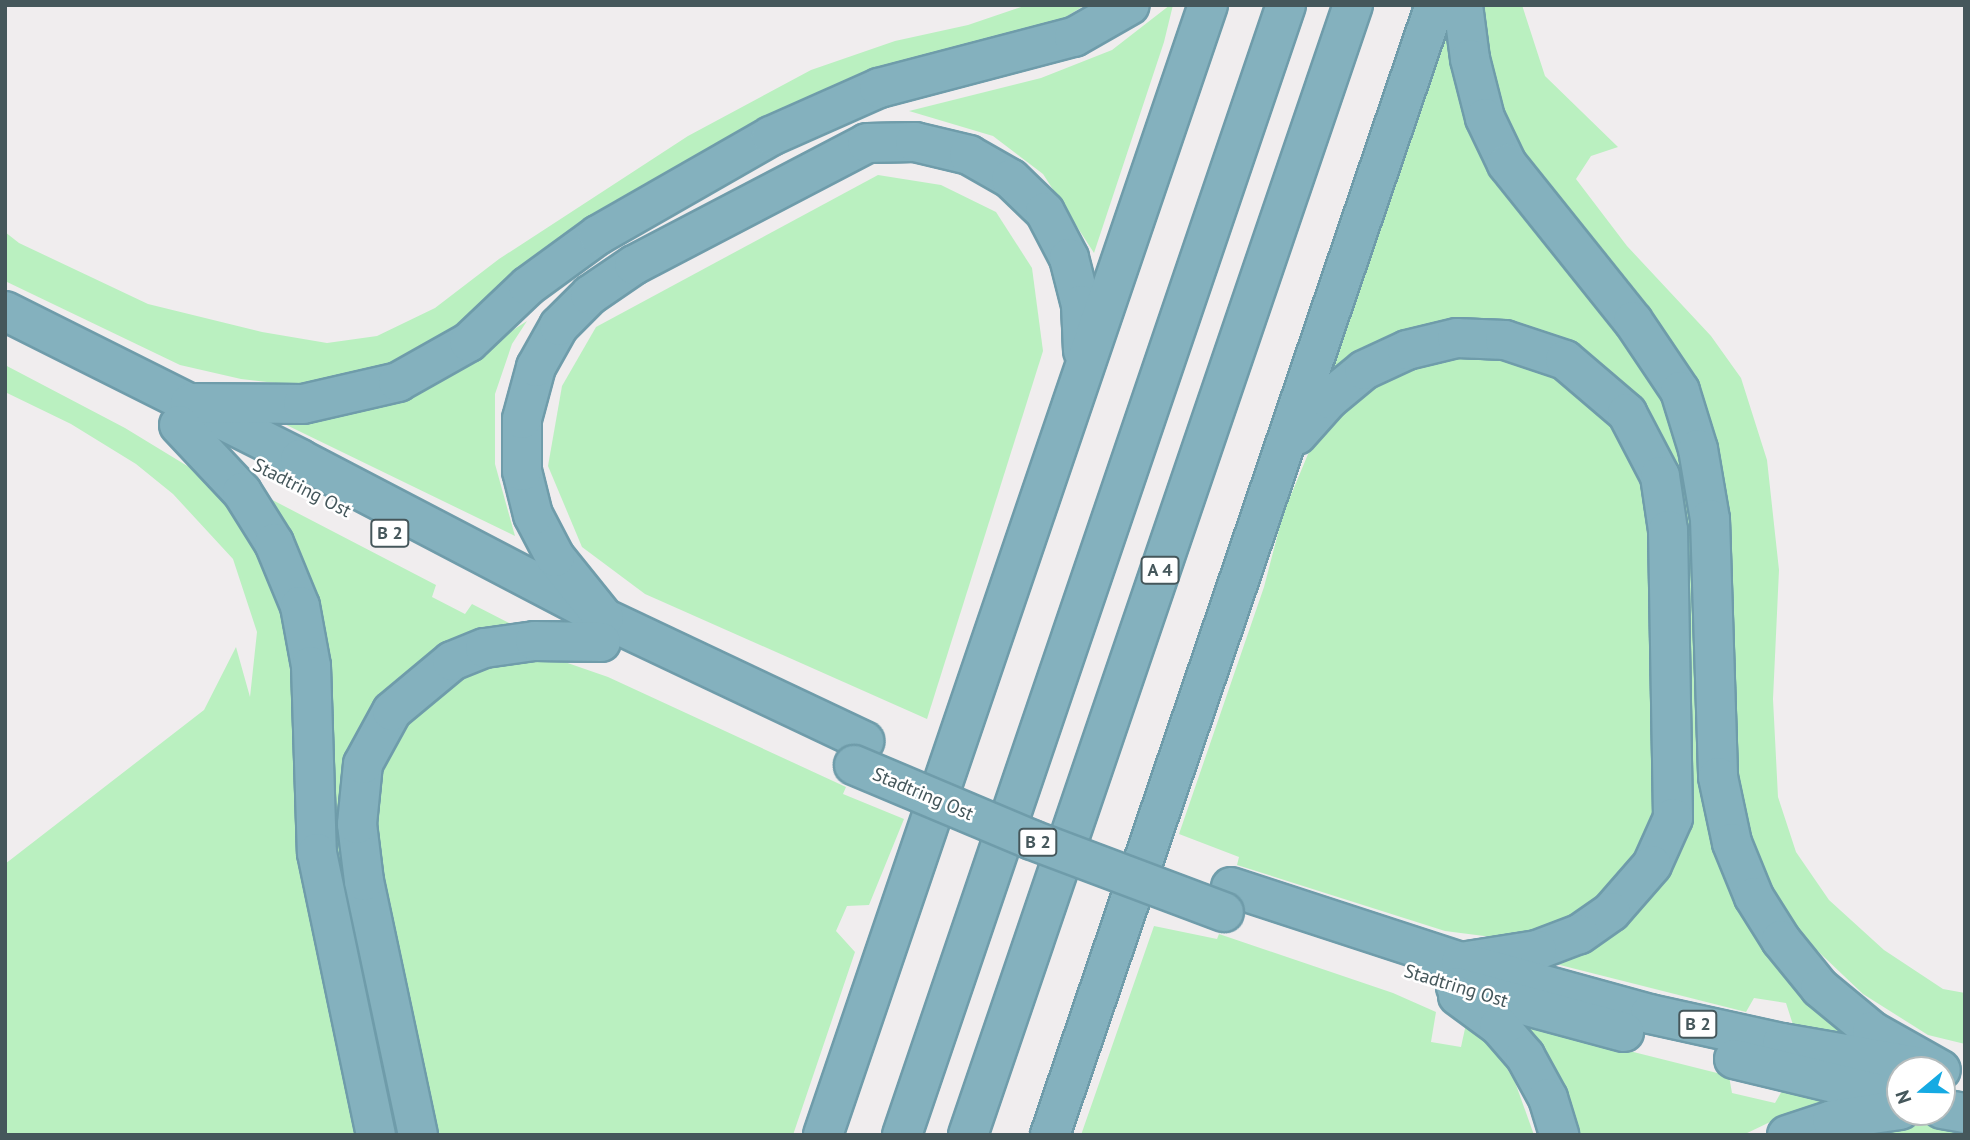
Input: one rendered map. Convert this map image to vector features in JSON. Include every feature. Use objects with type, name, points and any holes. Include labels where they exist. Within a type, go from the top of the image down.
[{"type":"highway","points":[[185,414],[303,404],[398,382],[469,342],[528,286],[598,235],[771,136],[879,88],[1074,37],[1130,5]]},
{"type":"highway","points":[[823,1135],[1208,5]]},
{"type":"highway","points":[[902,1135],[1286,5]]},
{"type":"highway","name":"A 4","points":[[968,1135],[1353,5]]},
{"type":"highway","points":[[1050,1135],[1435,5]]},
{"type":"highway","points":[[1463,5],[1470,59],[1485,118],[1507,164],[1633,321],[1680,391],[1698,449],[1710,519],[1718,777],[1732,843],[1754,897],[1781,940],[1820,988],[1872,1031],[1916,1056]]},
{"type":"highway","points":[[418,1135],[364,881],[357,824],[363,764],[392,711],[452,661],[485,648],[603,630],[555,557],[533,515],[522,471],[522,419],[536,367],[559,326],[590,295],[634,265],[855,149],[867,143],[915,142],[969,155],[1011,178],[1045,212],[1069,258],[1082,305],[1083,373]]},
{"type":"highway","name":"B 2","points":[[5,311],[185,414],[603,630]]},
{"type":"highway","points":[[1284,450],[1329,399],[1364,370],[1407,350],[1457,338],[1505,340],[1565,360],[1627,412],[1660,476],[1668,530],[1673,818],[1653,864],[1611,912],[1579,934],[1537,950],[1450,972],[1525,1056],[1548,1098],[1559,1135]]},
{"type":"highway","name":"B 2","points":[[5,339],[185,414]]},
{"type":"highway","points":[[185,414],[242,492],[274,542],[300,606],[311,666],[317,853],[376,1135]]},
{"type":"highway","name":"Stadtring Ost","points":[[603,630],[1032,840],[1450,972],[1562,1017],[1886,1096]]},
{"type":"highway","name":"Stadtring Ost","points":[[1450,972],[1782,1043],[1886,1061]]},
{"type":"highway","points":[[1787,1135],[1832,1119],[1886,1112]]},
{"type":"green space","points":[[1027,5],[1085,5],[1064,18],[870,73],[803,99],[640,189],[551,245],[440,340],[372,373],[302,386],[241,379],[180,365],[5,281],[5,232],[19,243],[148,304],[262,332],[327,343],[377,336],[435,308],[499,259],[688,136],[811,70],[895,41],[968,25]]},
{"type":"green space","points":[[1173,5],[1164,42],[1094,253],[1043,174],[993,136],[909,111],[1041,78],[1112,50]]},
{"type":"green space","points":[[1480,5],[1522,5],[1545,76],[1618,147],[1591,156],[1576,179],[1627,246],[1711,336],[1741,378],[1767,460],[1779,570],[1773,699],[1778,797],[1796,852],[1829,900],[1884,950],[1943,989],[1965,993],[1965,1044],[1928,1035],[1863,994],[1804,938],[1766,879],[1743,827],[1733,773],[1714,459],[1506,131],[1487,69]]},
{"type":"green space","points":[[1448,16],[1516,201],[1613,328],[1632,339],[1659,392],[1682,449],[1696,541],[1712,827],[1862,1040],[1794,1028],[1786,1003],[1754,998],[1746,1012],[1544,961],[1663,870],[1681,518],[1554,338],[1326,377]]},
{"type":"green space","points":[[878,175],[941,185],[996,212],[1032,268],[1043,351],[927,719],[645,594],[582,547],[548,466],[562,386],[596,327]]},
{"type":"green space","points":[[527,321],[512,344],[495,394],[495,464],[515,536],[270,417],[474,355]]},
{"type":"green space","points":[[1515,353],[1604,405],[1652,495],[1656,826],[1636,868],[1589,910],[1536,934],[1492,937],[1445,931],[1237,865],[1239,857],[1179,834],[1264,587],[1283,514],[1311,447],[1326,420],[1414,357]]},
{"type":"green space","points":[[5,365],[125,428],[189,467],[220,493],[260,556],[285,622],[297,738],[296,820],[310,902],[361,1135],[5,1135],[5,864],[204,710],[236,647],[250,697],[257,632],[233,559],[173,494],[136,464],[71,424],[5,392]]},
{"type":"green space","points":[[259,493],[436,585],[432,597],[465,614],[472,604],[521,629],[455,644],[402,676],[365,726],[404,1135],[390,1135]]},
{"type":"green space","points":[[516,657],[556,659],[608,677],[846,787],[843,794],[904,819],[869,905],[847,906],[836,931],[855,952],[793,1135],[435,1135],[375,844],[374,785],[399,729],[457,678]]},
{"type":"green space","points":[[1154,926],[1217,939],[1219,934],[1393,993],[1436,1012],[1431,1042],[1461,1047],[1466,1024],[1497,1051],[1515,1082],[1534,1135],[1081,1135]]},
{"type":"green space","points":[[1518,1023],[1729,1076],[1732,1093],[1775,1103],[1783,1089],[1839,1102],[1787,1114],[1743,1135],[1571,1135]]},
{"type":"green space","points":[[1856,1124],[1965,1128],[1965,1135],[1814,1135]]}]
